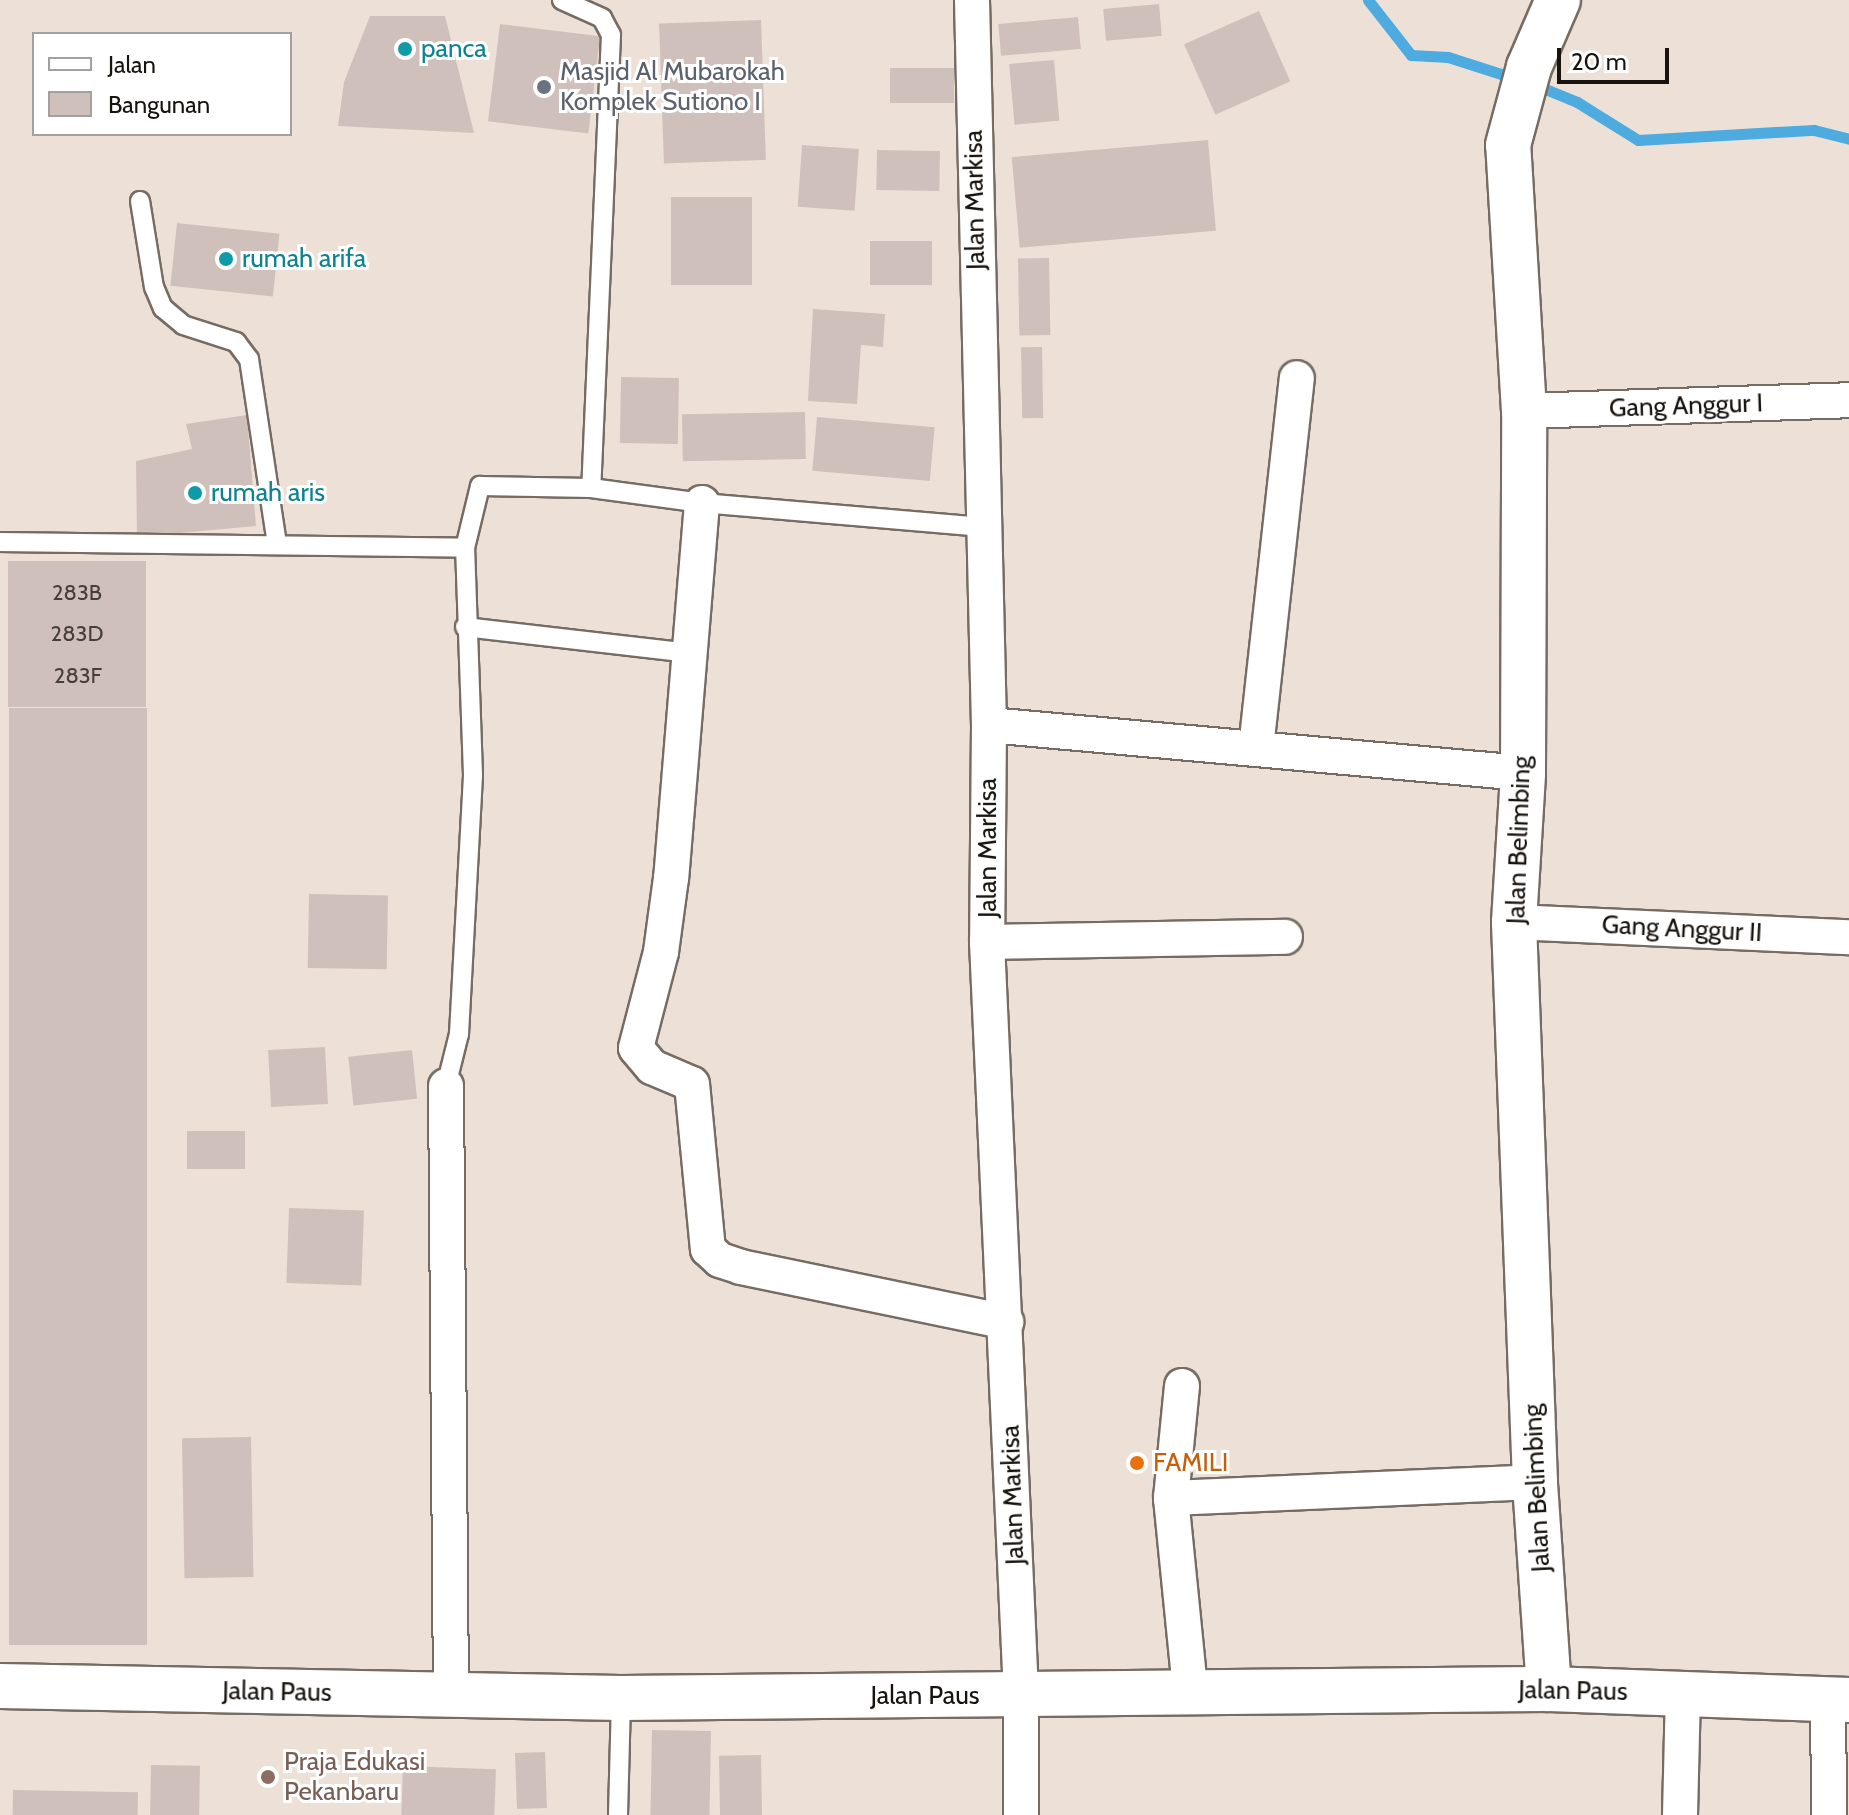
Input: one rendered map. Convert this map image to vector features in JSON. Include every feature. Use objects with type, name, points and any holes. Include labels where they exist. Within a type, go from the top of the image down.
[{"type":"main road","name":"Jalan Belimbing","points":[[1549,1689],[1535,1482],[1514,922],[1523,773],[1524,411],[1508,145],[1522,87],[1558,0]]},
{"type":"main road","name":"Jalan Paus","points":[[0,1686],[621,1698],[1021,1695],[1190,1689],[1549,1689],[1839,1698]]},
{"type":"street","name":"Jalan Markisa","points":[[972,0],[980,527],[989,725],[987,942],[1021,1695],[1021,1815]]},
{"type":"street","points":[[1256,748],[1297,378]]},
{"type":"street","name":"Gang Anggur I","points":[[1524,411],[1849,400]]},
{"type":"street","points":[[702,503],[663,937],[636,1048],[652,1067],[692,1084],[708,1249],[720,1260],[741,1267],[1006,1322]]},
{"type":"street","points":[[989,725],[1523,773]]},
{"type":"street","name":"Gang Anggur II","points":[[1514,922],[1849,937]]},
{"type":"street","points":[[987,942],[1285,937]]},
{"type":"street","points":[[446,1086],[451,1695]]},
{"type":"street","points":[[1182,1386],[1171,1498],[1190,1689]]},
{"type":"street","points":[[1171,1498],[1535,1482]]},
{"type":"street","points":[[1680,1815],[1683,1694]]},
{"type":"street","points":[[1829,1815],[1839,1698]]},
{"type":"lane","points":[[562,0],[602,18],[611,35],[591,488]]},
{"type":"lane","points":[[140,201],[154,287],[163,308],[183,325],[236,342],[249,359],[277,544]]},
{"type":"lane","points":[[446,1086],[459,1034],[473,775],[465,627],[465,548],[480,486],[591,488],[702,503],[980,527]]},
{"type":"lane","points":[[0,542],[465,548]]},
{"type":"lane","points":[[465,627],[690,653]]},
{"type":"lane","points":[[618,1815],[621,1698]]},
{"type":"building","points":[[1159,4],[1162,36],[1106,41],[1103,9]]},
{"type":"building","points":[[1259,11],[1290,81],[1215,115],[1184,44]]},
{"type":"building","name":"panca","points":[[370,16],[445,16],[474,133],[338,126],[344,82]]},
{"type":"building","points":[[1078,17],[1081,49],[1001,56],[998,24]]},
{"type":"building","points":[[761,20],[766,160],[664,163],[659,24]]},
{"type":"building","points":[[500,24],[600,36],[588,134],[488,121]]},
{"type":"building","points":[[1054,60],[1059,121],[1014,125],[1009,64]]},
{"type":"building","points":[[890,68],[954,68],[954,103],[890,103]]},
{"type":"building","points":[[1208,140],[1216,231],[1020,248],[1012,157]]},
{"type":"building","points":[[802,145],[859,149],[855,211],[798,207]]},
{"type":"building","points":[[877,150],[940,151],[939,191],[876,190]]},
{"type":"building","points":[[671,197],[752,197],[752,285],[671,285]]},
{"type":"building","name":"rumah arifa","points":[[177,223],[279,234],[273,296],[170,286]]},
{"type":"building","points":[[870,241],[932,241],[932,285],[870,285]]},
{"type":"building","points":[[1049,258],[1050,335],[1019,336],[1018,259]]},
{"type":"building","points":[[813,309],[885,314],[883,347],[861,345],[857,404],[808,401]]},
{"type":"building","points":[[1021,347],[1042,347],[1043,418],[1022,418]]},
{"type":"building","points":[[621,377],[679,378],[678,444],[620,443]]},
{"type":"building","points":[[805,412],[806,459],[683,461],[682,414]]},
{"type":"building","name":"rumah aris","points":[[247,415],[256,526],[137,537],[136,461],[192,449],[186,424]]},
{"type":"building","points":[[817,417],[935,427],[930,481],[812,471]]},
{"type":"building","points":[[8,561],[146,561],[146,707],[8,707]]},
{"type":"building","points":[[9,708],[147,708],[147,1645],[9,1645]]},
{"type":"building","points":[[309,894],[388,895],[387,969],[308,968]]},
{"type":"building","points":[[325,1047],[328,1104],[271,1107],[268,1050]]},
{"type":"building","points":[[412,1050],[417,1099],[353,1105],[348,1057]]},
{"type":"building","points":[[187,1131],[245,1131],[245,1169],[187,1169]]},
{"type":"building","points":[[289,1208],[364,1211],[361,1286],[286,1283]]},
{"type":"building","points":[[251,1437],[253,1577],[184,1578],[182,1438]]},
{"type":"building","points":[[652,1730],[711,1731],[710,1815],[651,1815]]},
{"type":"building","points":[[545,1752],[547,1808],[517,1809],[515,1753]]},
{"type":"building","points":[[761,1755],[762,1815],[720,1815],[719,1756]]},
{"type":"building","points":[[151,1765],[200,1766],[199,1815],[150,1815]]},
{"type":"building","points":[[403,1766],[496,1769],[494,1815],[401,1815]]},
{"type":"building","points":[[13,1790],[138,1792],[138,1815],[13,1815]]},
{"type":"waterway","points":[[1368,0],[1411,55],[1448,57],[1517,79]]},
{"type":"waterway","points":[[1533,84],[1577,102],[1638,140],[1814,130],[1849,139]]},
{"type":"place","name":"panca","points":[[405,49]]},
{"type":"place","name":"Masjid Al Mubarokah Komplek Sutiono I","points":[[544,87]]},
{"type":"place","name":"rumah arifa","points":[[226,259]]},
{"type":"place","name":"rumah aris","points":[[195,493]]},
{"type":"place","name":"FAMILI","points":[[1137,1463]]},
{"type":"place","name":"Praja Edukasi Pekanbaru","points":[[268,1777]]}]
